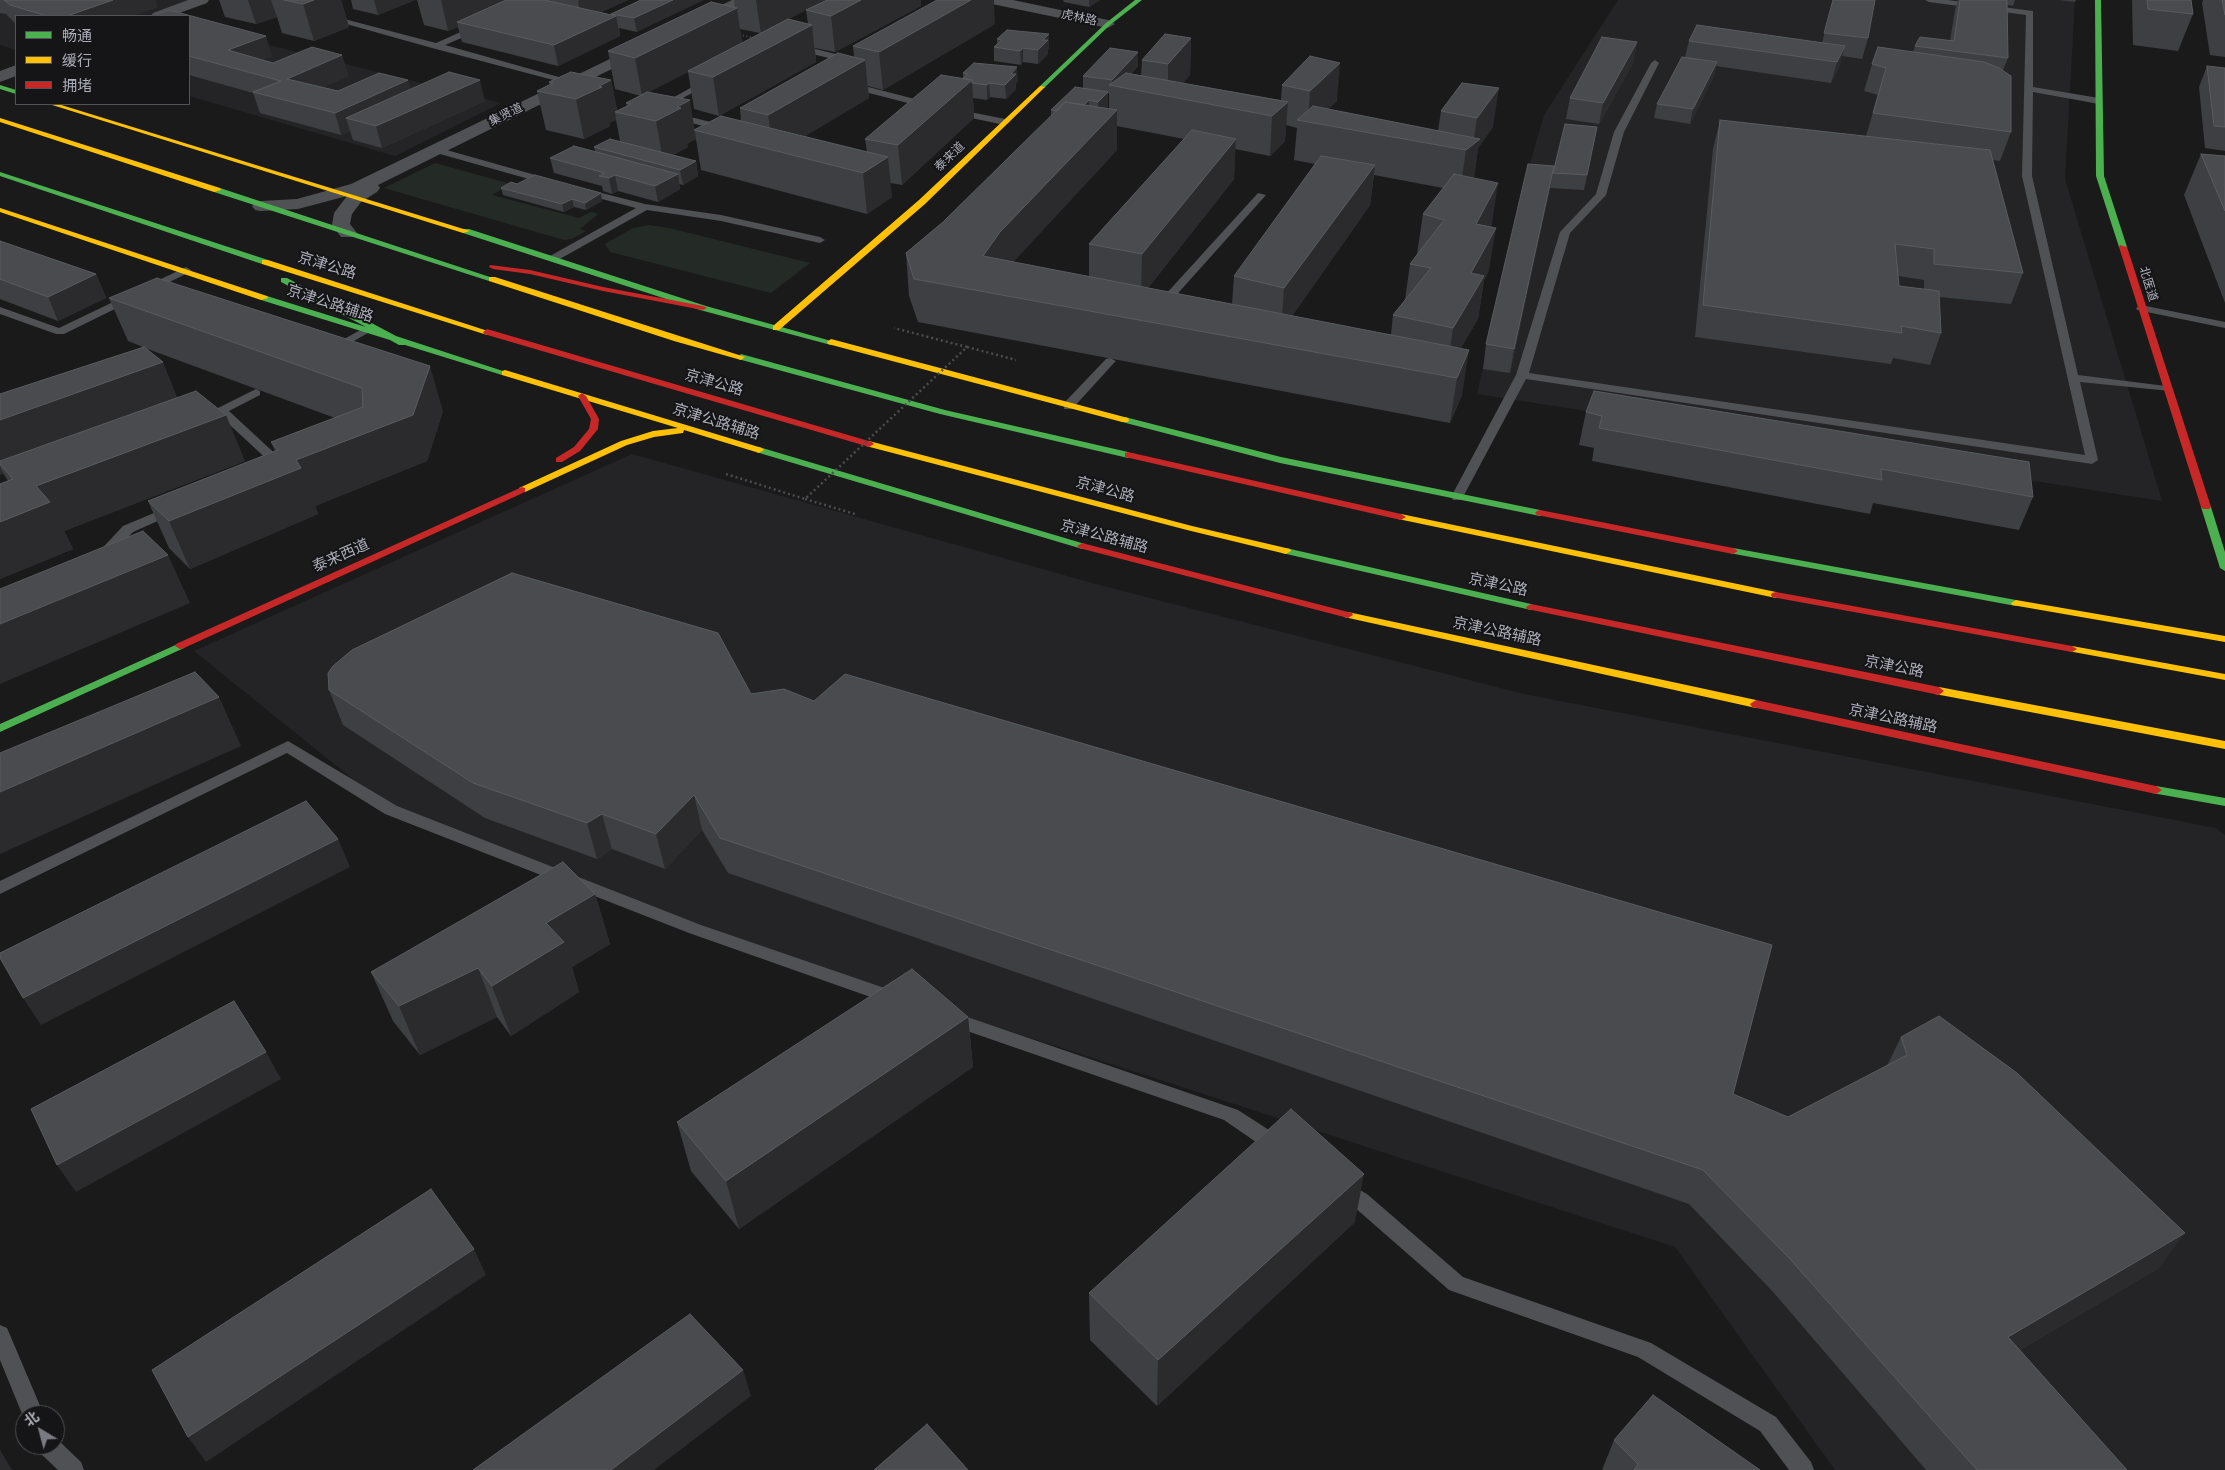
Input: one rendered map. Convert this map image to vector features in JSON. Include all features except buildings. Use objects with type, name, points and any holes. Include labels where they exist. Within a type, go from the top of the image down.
[{"type":"main road","name":"泰来道","points":[[776,328],[922,202],[1108,24],[1139,0]]},
{"type":"main road","name":"北医道","points":[[2098,0],[2100,176],[2166,389],[2225,568]]},
{"type":"main road","points":[[0,87],[15,92]]},
{"type":"main road","points":[[55,105],[554,258],[703,308],[1068,406],[1280,460],[1457,497],[1875,578],[2225,639]]},
{"type":"main road","points":[[0,120],[261,206],[677,338],[943,412],[1361,509],[1775,595],[2225,677]]},
{"type":"main road","name":"京津公路","points":[[0,174],[240,254],[504,337],[901,453],[1190,528],[1472,595],[1850,674],[2225,745]]},
{"type":"main road","name":"京津公路辅路","points":[[0,210],[402,343],[1054,539],[1340,613],[2124,784],[2225,802]]},
{"type":"main road","points":[[240,254],[334,308],[402,343]]},
{"type":"main road","points":[[415,254],[530,272],[703,308]]},
{"type":"main road","points":[[547,465],[571,453],[588,438],[595,419],[582,396]]},
{"type":"main road","name":"泰来西道","points":[[0,728],[624,443],[653,434],[699,432]]},
{"type":"street","points":[[161,15],[202,0]]},
{"type":"street","points":[[744,0],[685,31],[702,26],[754,0]]},
{"type":"street","name":"虎林路","points":[[992,0],[1108,24]]},
{"type":"street","name":"集贤道","points":[[261,206],[298,204],[348,196],[659,44]]},
{"type":"street","points":[[0,77],[15,70]]},
{"type":"street","points":[[348,196],[348,206],[341,220],[341,225],[348,233]]},
{"type":"lane","points":[[1522,376],[2092,460],[2028,176],[2030,13],[1929,0]]},
{"type":"lane","points":[[318,14],[578,83]]},
{"type":"lane","points":[[435,46],[489,23]]},
{"type":"lane","points":[[791,40],[862,63],[846,72]]},
{"type":"lane","points":[[1457,497],[1522,376],[1565,232],[1601,195],[1619,132],[1655,63]]},
{"type":"lane","points":[[714,80],[654,111],[738,132]]},
{"type":"lane","points":[[840,83],[943,109],[1005,122]]},
{"type":"lane","points":[[2029,89],[2099,101]]},
{"type":"lane","points":[[440,151],[645,207],[720,218],[820,240]]},
{"type":"lane","points":[[538,178],[552,171]]},
{"type":"lane","points":[[1154,313],[1261,195]]},
{"type":"lane","points":[[554,258],[645,207]]},
{"type":"lane","points":[[0,310],[60,332],[186,270]]},
{"type":"lane","points":[[2141,308],[2225,325]]},
{"type":"lane","points":[[324,354],[364,331]]},
{"type":"lane","points":[[1068,406],[1110,361]]},
{"type":"lane","points":[[2074,378],[2166,389]]},
{"type":"lane","points":[[203,417],[256,393]]},
{"type":"lane","points":[[222,410],[279,464],[261,472]]},
{"type":"lane","points":[[92,566],[128,529],[182,506]]},
{"type":"lane","points":[[0,888],[288,746],[391,810],[695,929],[911,1004]]},
{"type":"lane","points":[[930,1011],[1231,1115],[1295,1158]]},
{"type":"lane","points":[[1328,1179],[1360,1200],[1456,1284],[1644,1350],[1768,1424],[1803,1470]]},
{"type":"lane","points":[[0,1335],[29,1405]]},
{"type":"lane","points":[[58,1455],[73,1470]]},
{"type":"path","points":[[702,26],[791,40]]},
{"type":"path","points":[[894,328],[1016,360]]},
{"type":"path","points":[[805,499],[967,347]]},
{"type":"path","points":[[726,474],[855,514]]},
{"type":"shaded area","points":[[0,0],[202,0],[161,15],[15,15],[15,50],[0,45]]},
{"type":"shaded area","points":[[1618,0],[1971,0],[2013,6],[2014,0],[2075,0],[2065,179],[2162,501],[1477,394],[1524,184],[1544,115]]},
{"type":"shaded area","points":[[190,25],[501,103],[395,156],[190,96]]},
{"type":"shaded area","points":[[435,163],[511,184],[492,195],[579,218],[591,212],[598,214],[580,229],[586,231],[572,239],[564,240],[384,188]]},
{"type":"shaded area","points":[[649,225],[669,228],[810,263],[771,293],[610,252],[605,244],[633,228]]},
{"type":"shaded area","points":[[632,454],[1103,586],[1524,694],[2216,828],[2225,835],[2225,1470],[1835,1470],[1675,1247],[695,929],[391,810],[194,651]]},
{"type":"traffic: fast","points":[[1042,87],[1108,24],[1139,0]]},
{"type":"traffic: fast","points":[[2098,0],[2100,176],[2123,247]]},
{"type":"traffic: fast","points":[[0,87],[15,92]]},
{"type":"traffic: fast","points":[[0,174],[265,262]]},
{"type":"traffic: fast","points":[[217,190],[492,279]]},
{"type":"traffic: fast","points":[[466,231],[703,308],[831,342]]},
{"type":"traffic: fast","points":[[284,280],[402,343]]},
{"type":"traffic: fast","points":[[264,298],[505,373]]},
{"type":"traffic: fast","points":[[741,357],[943,412],[1128,455]]},
{"type":"traffic: fast","points":[[1125,420],[1280,460],[1540,513]]},
{"type":"traffic: fast","points":[[759,450],[1082,546]]},
{"type":"traffic: fast","points":[[2206,507],[2225,568]]},
{"type":"traffic: fast","points":[[1286,551],[1531,607]]},
{"type":"traffic: fast","points":[[1733,551],[2016,603]]},
{"type":"traffic: fast","points":[[0,728],[180,646]]},
{"type":"traffic: fast","points":[[2156,790],[2225,802]]},
{"type":"traffic: slow","points":[[776,328],[922,202],[1042,87]]},
{"type":"traffic: slow","points":[[55,105],[466,231]]},
{"type":"traffic: slow","points":[[0,120],[217,190]]},
{"type":"traffic: slow","points":[[0,210],[264,298]]},
{"type":"traffic: slow","points":[[265,262],[487,332]]},
{"type":"traffic: slow","points":[[492,279],[677,339],[741,357]]},
{"type":"traffic: slow","points":[[831,342],[1125,420]]},
{"type":"traffic: slow","points":[[505,373],[759,450]]},
{"type":"traffic: slow","points":[[522,490],[624,443],[653,434],[680,431]]},
{"type":"traffic: slow","points":[[869,444],[1190,528],[1286,551]]},
{"type":"traffic: slow","points":[[1401,517],[1776,595]]},
{"type":"traffic: slow","points":[[2016,603],[2225,639]]},
{"type":"traffic: slow","points":[[1348,615],[1756,704]]},
{"type":"traffic: slow","points":[[2072,649],[2225,677]]},
{"type":"traffic: slow","points":[[1939,691],[2225,745]]},
{"type":"traffic: jam","points":[[2123,247],[2206,507]]},
{"type":"traffic: jam","points":[[493,267],[530,272],[603,289],[703,308]]},
{"type":"traffic: jam","points":[[487,332],[869,444]]},
{"type":"traffic: jam","points":[[559,460],[577,449],[593,429],[595,419],[582,396]]},
{"type":"traffic: jam","points":[[1128,455],[1401,517]]},
{"type":"traffic: jam","points":[[180,646],[522,490]]},
{"type":"traffic: jam","points":[[1540,513],[1733,551]]},
{"type":"traffic: jam","points":[[1082,546],[1348,615]]},
{"type":"traffic: jam","points":[[1776,595],[2072,649]]},
{"type":"traffic: jam","points":[[1531,607],[1939,691]]},
{"type":"traffic: jam","points":[[1756,704],[2156,790]]}]
